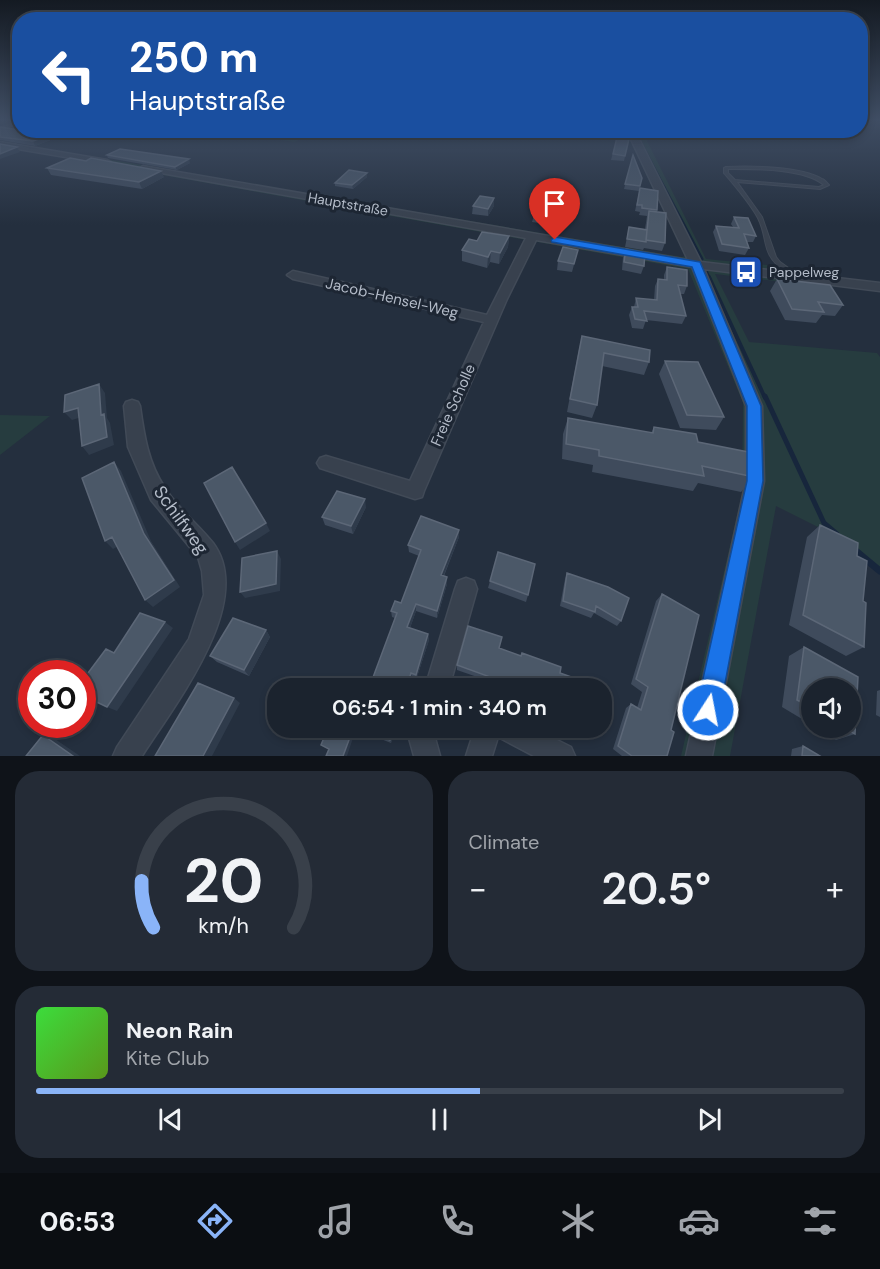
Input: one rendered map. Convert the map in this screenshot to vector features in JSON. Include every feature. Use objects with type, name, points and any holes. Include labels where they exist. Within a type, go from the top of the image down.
[{"type":"street","points":[[61,154],[112,163]]},
{"type":"street","points":[[642,154],[696,264],[754,406],[755,472],[699,756]]},
{"type":"street","name":"Hauptstraße","points":[[136,167],[696,264]]},
{"type":"street","name":"Freie Scholle","points":[[326,463],[415,491],[492,320],[533,236]]},
{"type":"street","points":[[696,264],[880,287]]},
{"type":"street","name":"Jacob-Hensel-Weg","points":[[293,275],[492,320]]},
{"type":"street","name":"Schilfweg","points":[[126,756],[199,645],[215,595],[213,571],[207,552],[158,494],[137,447],[132,406]]},
{"type":"street","points":[[440,678],[466,589]]},
{"type":"street","points":[[422,738],[427,756]]},
{"type":"street","points":[[479,756],[485,738]]},
{"type":"street","points":[[527,738],[562,756]]},
{"type":"lane","points":[[735,181],[820,188],[827,185],[823,179],[809,174],[740,167],[726,168],[726,174],[735,181],[736,187],[762,223],[765,238],[776,260],[799,278]]},
{"type":"green space","points":[[46,154],[78,154],[685,256],[637,154],[654,154],[706,259],[809,269],[819,286],[715,274],[749,342],[877,353],[880,357],[880,574],[838,537],[776,506],[730,756],[681,756],[742,494],[743,403],[688,269]]},
{"type":"green space","points":[[0,415],[50,416],[0,455]]},
{"type":"building","points":[[156,154],[189,159],[175,167],[107,155]]},
{"type":"building","points":[[633,155],[642,178],[640,186],[625,184]]},
{"type":"building","points":[[70,158],[86,161],[91,158],[161,171],[139,182],[47,168]]},
{"type":"building","points":[[349,170],[367,173],[352,185],[335,183]]},
{"type":"building","points":[[640,188],[658,191],[657,210],[637,205]]},
{"type":"building","points":[[480,196],[494,198],[488,209],[473,206]]},
{"type":"building","points":[[542,197],[554,199],[547,217],[534,215]]},
{"type":"building","points":[[649,211],[666,213],[665,243],[646,240]]},
{"type":"building","points":[[734,217],[748,218],[756,236],[744,234],[749,248],[722,244],[716,226],[739,228]]},
{"type":"building","points":[[629,227],[647,230],[646,242],[627,239]]},
{"type":"building","points":[[482,232],[509,236],[500,253],[491,251],[488,257],[462,250],[469,239],[477,241]]},
{"type":"building","points":[[563,247],[578,250],[574,264],[558,261]]},
{"type":"building","points":[[626,249],[645,253],[644,266],[624,262]]},
{"type":"building","points":[[667,267],[687,270],[687,286],[678,285],[686,316],[644,311],[647,321],[635,319],[632,307],[638,307],[636,298],[657,300],[658,279],[667,280]]},
{"type":"building","points":[[777,279],[830,285],[843,305],[818,302],[824,312],[792,309]]},
{"type":"building","points":[[582,336],[650,350],[649,362],[604,353],[597,405],[570,399]]},
{"type":"building","points":[[665,361],[698,362],[724,417],[687,415]]},
{"type":"building","points":[[99,384],[101,415],[104,414],[107,437],[82,446],[78,408],[64,412],[65,395]]},
{"type":"building","points":[[568,418],[653,433],[654,427],[696,434],[698,442],[748,452],[754,477],[702,466],[704,476],[599,456],[599,450],[566,444]]},
{"type":"building","points":[[114,462],[144,534],[174,580],[145,600],[112,537],[105,541],[82,478]]},
{"type":"building","points":[[232,467],[266,523],[235,542],[204,483]]},
{"type":"building","points":[[337,491],[365,499],[351,526],[322,517]]},
{"type":"building","points":[[421,516],[459,530],[441,575],[447,577],[437,611],[416,604],[407,627],[428,634],[416,675],[411,673],[409,678],[373,678],[397,613],[391,611],[395,601],[401,603],[421,550],[408,545]]},
{"type":"building","points":[[820,525],[858,543],[857,556],[867,561],[863,601],[866,603],[864,647],[803,615]]},
{"type":"building","points":[[277,551],[276,584],[240,592],[242,558]]},
{"type":"building","points":[[498,552],[535,564],[528,595],[490,581]]},
{"type":"building","points":[[567,573],[608,587],[629,598],[621,621],[596,606],[595,612],[563,601]]},
{"type":"building","points":[[662,594],[699,615],[671,730],[674,732],[667,756],[632,756],[618,746],[631,704],[641,710],[648,687],[636,679]]},
{"type":"building","points":[[140,613],[165,622],[107,707],[96,702],[96,662],[106,649],[114,653]]},
{"type":"building","points":[[233,618],[266,630],[244,670],[210,656]]},
{"type":"building","points":[[468,626],[502,637],[499,648],[521,656],[522,653],[561,667],[560,673],[574,678],[493,678],[457,665]]},
{"type":"building","points":[[804,647],[858,677],[801,678],[801,702],[797,700]]},
{"type":"building","points":[[198,683],[234,698],[203,756],[155,756]]},
{"type":"building","points":[[41,738],[47,738],[73,756],[26,756]]},
{"type":"building","points":[[324,738],[350,738],[343,756],[326,756],[329,749],[321,745]]},
{"type":"building","points":[[803,746],[820,756],[802,756]]},
{"type":"waterway","points":[[647,154],[665,188]]},
{"type":"waterway","points":[[664,187],[702,259]]},
{"type":"waterway","points":[[706,271],[709,277]]},
{"type":"waterway","points":[[709,277],[765,398]]},
{"type":"waterway","points":[[765,396],[824,523],[837,534]]},
{"type":"waterway","points":[[853,548],[859,553]]},
{"type":"waterway","points":[[857,552],[880,571]]},
{"type":"place","name":"Pappelweg","points":[[746,272]]},
{"type":"route","points":[[555,240],[696,264],[754,406],[755,481],[708,710]]}]
